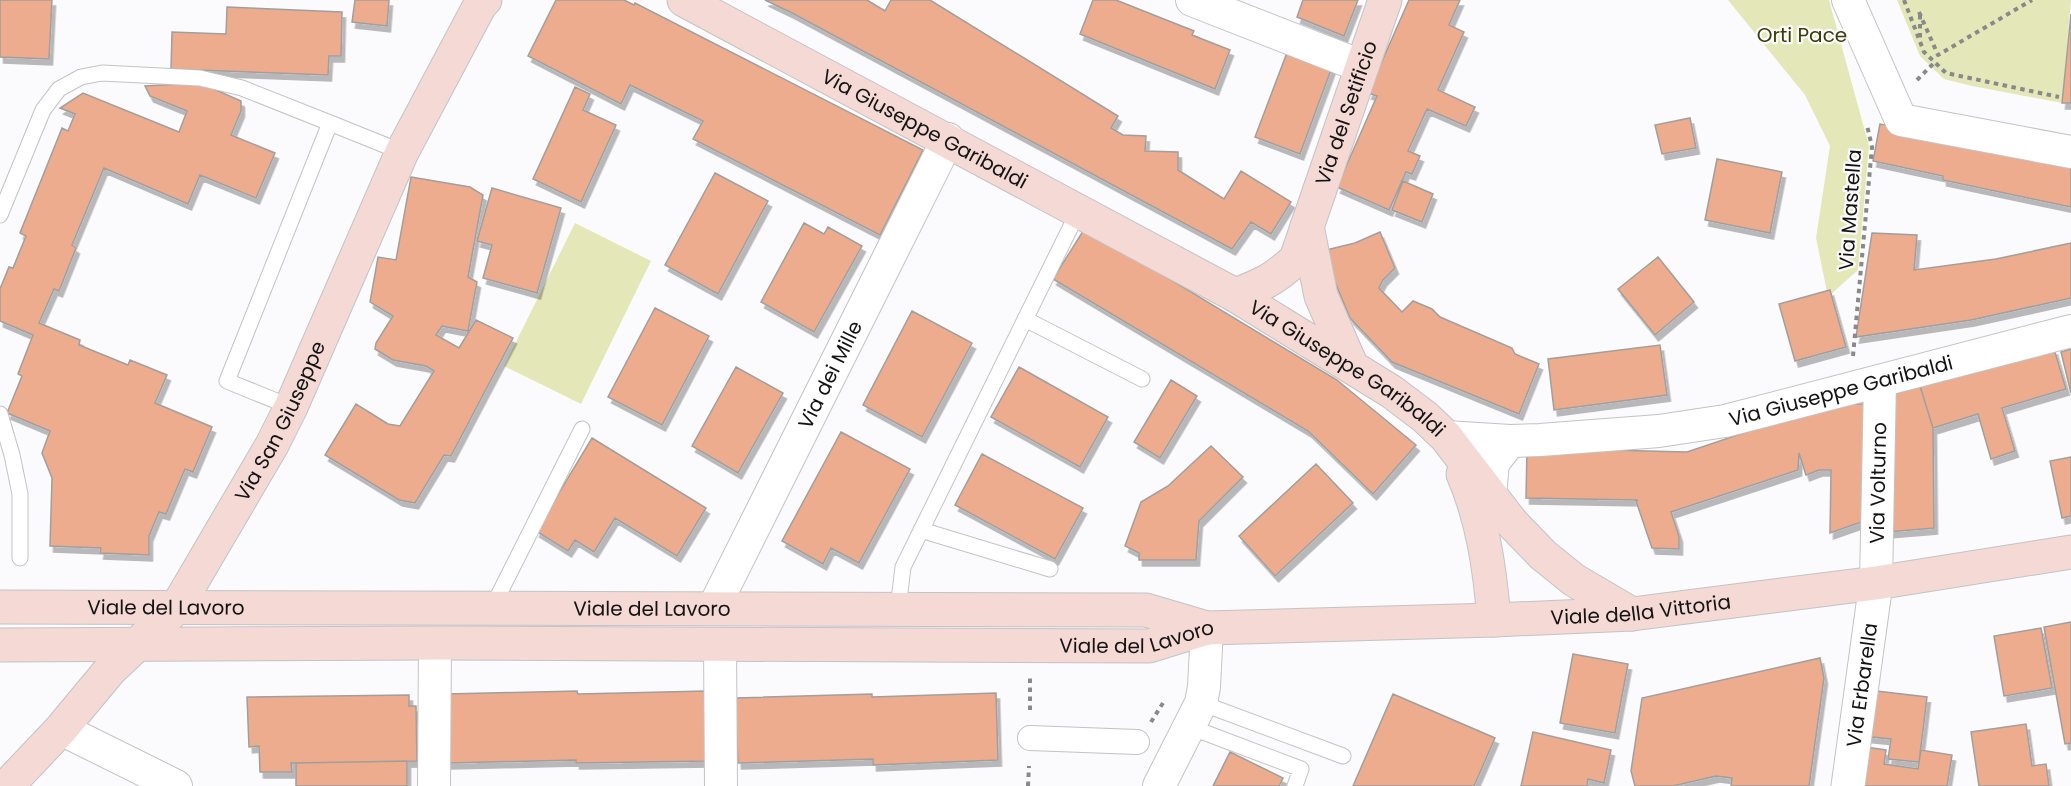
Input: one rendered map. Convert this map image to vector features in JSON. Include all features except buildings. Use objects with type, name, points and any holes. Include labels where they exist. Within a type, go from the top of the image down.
[{"type":"main road","name":"Via Giuseppe Garibaldi","points":[[684,0],[948,139],[1235,295],[1392,392],[1425,417],[1446,437]]},
{"type":"main road","name":"Via del Setificio","points":[[1235,295],[1263,285],[1296,259],[1385,0]]},
{"type":"main road","name":"Via San Giuseppe","points":[[7,786],[61,729],[110,670],[177,607],[272,445],[402,152],[481,2]]},
{"type":"main road","points":[[1306,226],[1321,296],[1352,367]]},
{"type":"main road","points":[[1446,437],[1512,523],[1543,555],[1574,580],[1632,614]]},
{"type":"main road","points":[[1446,437],[1467,482],[1482,535],[1490,568],[1494,620]]},
{"type":"main road","name":"Viale della Vittoria","points":[[1207,628],[1632,614],[1876,583],[2071,552]]},
{"type":"main road","name":"Viale del Lavoro","points":[[0,607],[1146,610],[1207,628]]},
{"type":"main road","name":"Viale del Lavoro","points":[[0,645],[1149,646],[1207,628]]},
{"type":"street","points":[[1192,0],[1361,66]]},
{"type":"street","points":[[1848,0],[1901,120],[2071,152]]},
{"type":"street","name":"Via dei Mille","points":[[713,609],[948,139]]},
{"type":"street","name":"Via Giuseppe Garibaldi","points":[[1446,437],[1510,441],[1659,431],[1725,421],[2071,331]]},
{"type":"street","name":"Via Volturno","points":[[1876,583],[1880,381]]},
{"type":"street","points":[[1490,495],[1493,463],[1510,441]]},
{"type":"street","name":"Via Erbarella","points":[[1848,786],[1876,583]]},
{"type":"street","points":[[1159,786],[1196,715],[1204,687],[1207,628]]},
{"type":"street","points":[[434,786],[435,644]]},
{"type":"street","points":[[720,644],[721,786]]},
{"type":"street","points":[[61,729],[176,786]]},
{"type":"street","points":[[1030,738],[1137,742]]},
{"type":"lane","points":[[0,214],[42,110],[59,89],[81,77],[102,73],[201,78],[242,88],[402,152]]},
{"type":"lane","points":[[291,406],[227,381],[330,123]]},
{"type":"lane","points":[[898,609],[903,567],[1079,210]]},
{"type":"lane","points":[[1025,319],[1142,379]]},
{"type":"lane","points":[[0,414],[20,494],[20,558]]},
{"type":"lane","points":[[492,608],[582,429]]},
{"type":"lane","points":[[921,530],[1050,569]]},
{"type":"lane","points":[[1196,715],[1343,756]]},
{"type":"lane","points":[[1196,715],[1301,769],[1295,786]]},
{"type":"path","points":[[1904,0],[1924,52],[1946,73],[2059,96]]},
{"type":"path","points":[[1921,41],[1919,12],[1938,55],[2032,0]]},
{"type":"path","points":[[1917,80],[1935,62]]},
{"type":"path","name":"Via Mastella","points":[[1850,389],[1872,147],[1864,114]]},
{"type":"path","points":[[1137,742],[1168,696]]},
{"type":"green space","name":"Orti Pace","points":[[1728,0],[1829,0],[1869,146],[1858,270],[1828,297],[1816,238],[1830,146],[1805,95]]},
{"type":"green space","points":[[1897,0],[2071,0],[2062,103],[1944,79],[1920,56]]},
{"type":"green space","points":[[575,223],[651,261],[581,404],[504,366]]}]
